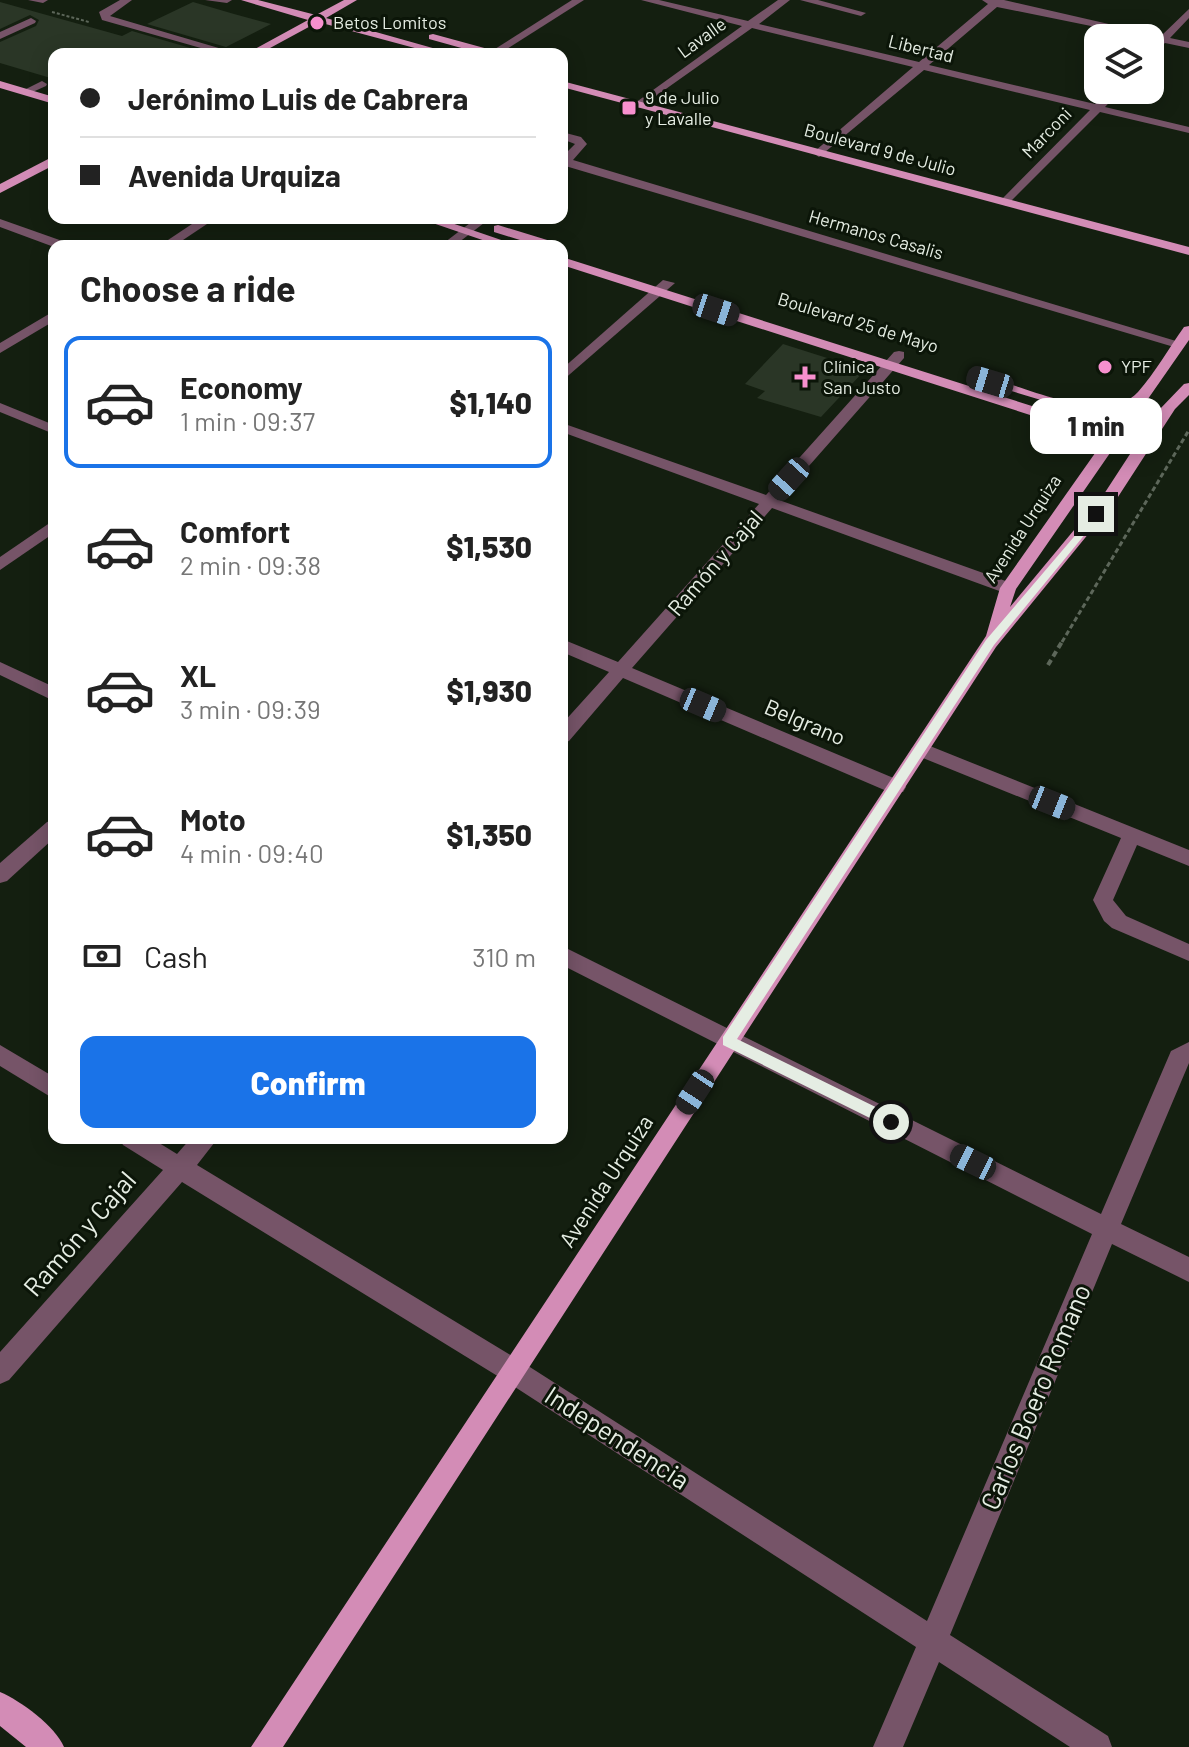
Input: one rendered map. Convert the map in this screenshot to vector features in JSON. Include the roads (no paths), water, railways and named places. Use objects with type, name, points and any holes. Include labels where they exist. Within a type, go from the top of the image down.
[{"type":"main road","points":[[246,0],[426,48]]},
{"type":"main road","points":[[294,0],[471,48]]},
{"type":"main road","points":[[262,48],[352,0]]},
{"type":"main road","points":[[0,71],[48,86]]},
{"type":"main road","name":"Boulevard 9 de Julio","points":[[568,74],[1189,238]]},
{"type":"main road","points":[[0,84],[48,99]]},
{"type":"main road","name":"Boulevard 9 de Julio","points":[[568,86],[1189,251]]},
{"type":"main road","points":[[0,189],[48,163]]},
{"type":"main road","points":[[481,224],[533,240]]},
{"type":"main road","points":[[465,225],[499,240]]},
{"type":"main road","name":"Boulevard 25 de Mayo","points":[[568,251],[663,287],[894,360],[1114,437]]},
{"type":"main road","name":"Boulevard 25 de Mayo","points":[[568,263],[663,287]]},
{"type":"main road","name":"Avenida Urquiza","points":[[990,643],[1008,588],[1189,330]]},
{"type":"main road","name":"Boulevard 25 de Mayo","points":[[894,360],[1080,410],[1121,410],[1144,396]]},
{"type":"main road","points":[[1114,437],[1137,431],[1158,409],[1182,392]]},
{"type":"main road","name":"Avenida Urquiza","points":[[266,1747],[990,643],[1110,497],[1182,392]]},
{"type":"main road","points":[[0,1707],[49,1747]]},
{"type":"street","points":[[33,0],[43,0]]},
{"type":"street","points":[[127,0],[103,14],[106,18],[213,48]]},
{"type":"street","points":[[210,0],[227,0]]},
{"type":"street","points":[[503,48],[579,0]]},
{"type":"street","name":"Libertad","points":[[646,0],[1189,130]]},
{"type":"street","name":"Lavalle","points":[[639,105],[785,0]]},
{"type":"street","points":[[805,0],[861,13]]},
{"type":"street","points":[[982,0],[1093,24]]},
{"type":"street","points":[[819,153],[997,2]]},
{"type":"street","points":[[1164,39],[1189,12]]},
{"type":"street","points":[[0,36],[31,21]]},
{"type":"street","points":[[1164,40],[1189,45]]},
{"type":"street","points":[[26,92],[48,86]]},
{"type":"street","name":"Marconi","points":[[1006,202],[1101,104]]},
{"type":"street","points":[[568,137],[581,144],[568,158]]},
{"type":"street","name":"Hermanos Casalis","points":[[568,163],[1179,344]]},
{"type":"street","points":[[0,223],[48,241]]},
{"type":"street","points":[[175,240],[200,224]]},
{"type":"street","points":[[451,240],[465,225]]},
{"type":"street","points":[[568,372],[663,287]]},
{"type":"street","points":[[0,349],[48,319]]},
{"type":"street","name":"Ramón y Cajal","points":[[568,729],[894,360]]},
{"type":"street","points":[[0,407],[48,427]]},
{"type":"street","points":[[568,429],[1008,588]]},
{"type":"street","points":[[0,565],[48,529]]},
{"type":"street","name":"Belgrano","points":[[568,647],[896,787]]},
{"type":"street","points":[[0,668],[48,692]]},
{"type":"street","points":[[920,749],[1189,858]]},
{"type":"street","points":[[0,875],[48,832]]},
{"type":"street","points":[[1132,835],[1103,900],[1119,922],[1189,953]]},
{"type":"street","points":[[568,958],[1189,1270]]},
{"type":"street","name":"Carlos Boero Romano","points":[[888,1747],[1179,1058],[1189,1051]]},
{"type":"street","points":[[0,1054],[48,1085]]},
{"type":"street","name":"Independencia","points":[[141,1144],[513,1371],[1097,1747]]},
{"type":"street","name":"Ramón y Cajal","points":[[0,1371],[201,1144]]},
{"type":"place","name":"Betos Lomitos","points":[[317,23]]},
{"type":"place","name":"9 de Julio y Lavalle","points":[[629,108]]},
{"type":"place","name":"YPF","points":[[1105,367]]},
{"type":"place","name":"Clínica San Justo","points":[[805,377]]}]
